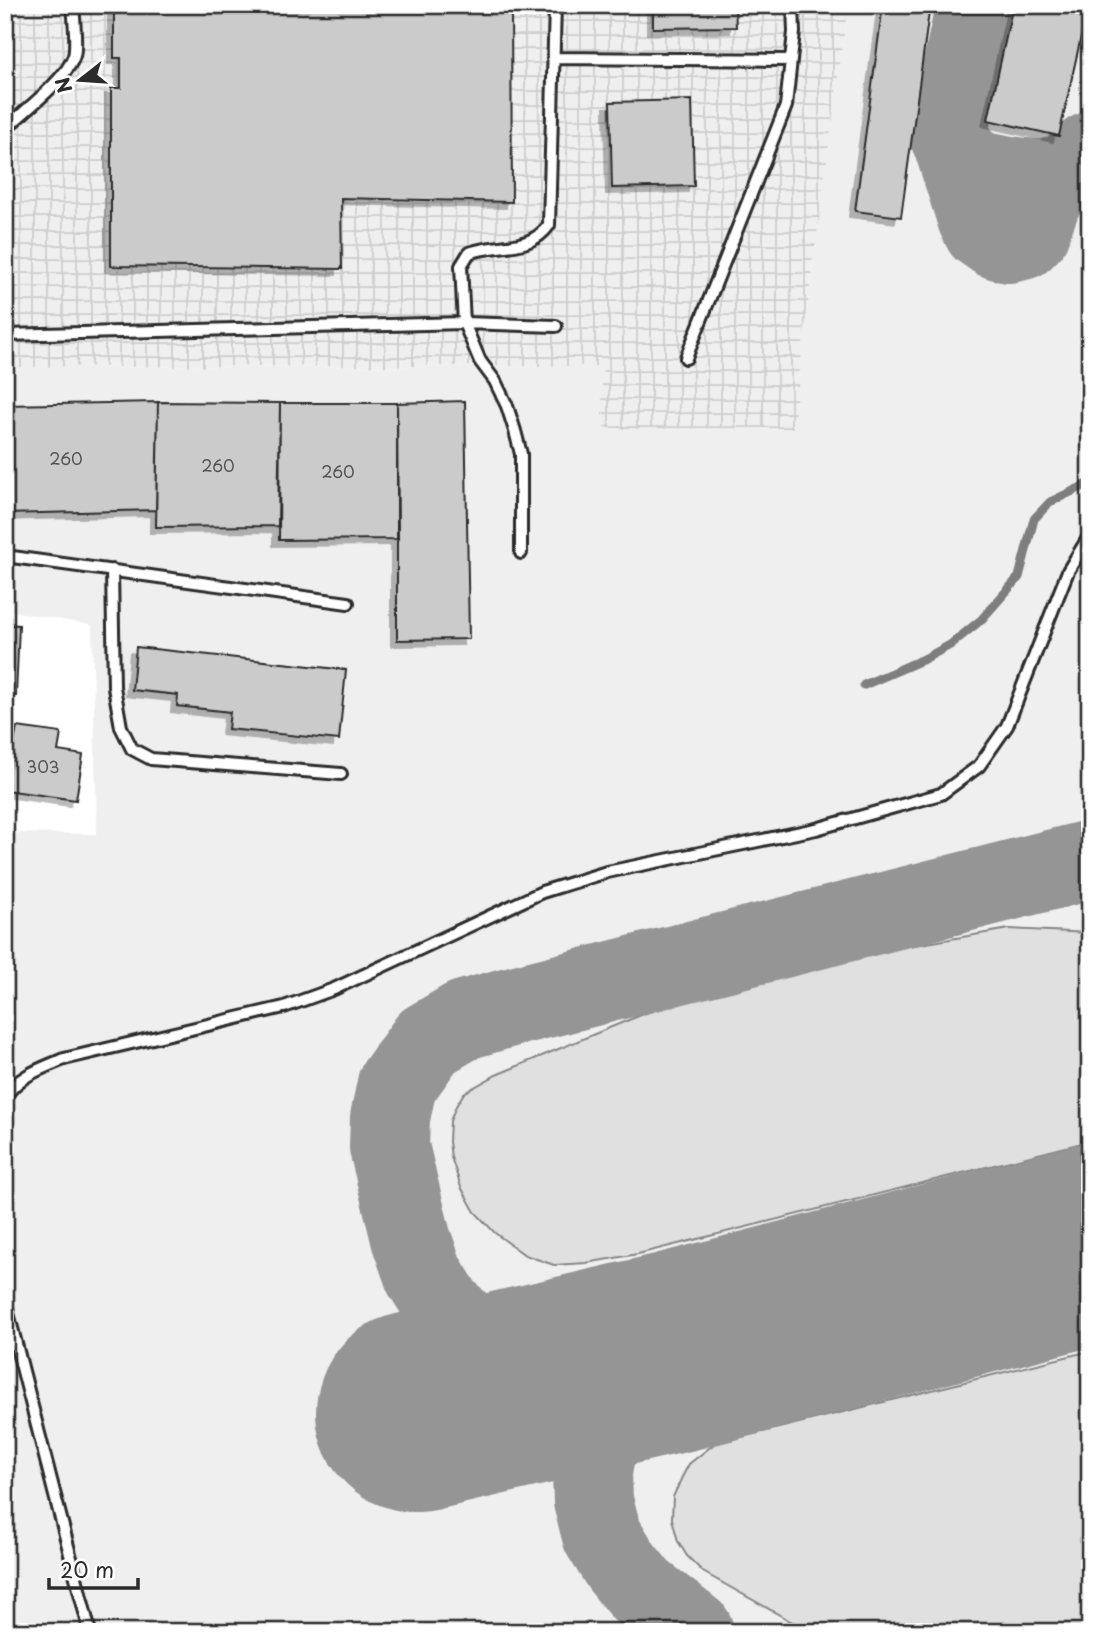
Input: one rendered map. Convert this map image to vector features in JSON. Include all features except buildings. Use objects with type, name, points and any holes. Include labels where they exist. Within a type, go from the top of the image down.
[{"type":"lane","points":[[5,129],[51,87],[69,65],[75,53],[73,5]]},
{"type":"lane","points":[[521,553],[521,454],[507,407],[495,381],[480,361],[464,323],[461,266],[469,253],[481,248],[534,240],[549,225],[555,5]]},
{"type":"lane","points":[[686,358],[786,106],[793,5]]},
{"type":"lane","points":[[553,58],[791,60]]},
{"type":"lane","points":[[5,335],[464,323],[556,326]]},
{"type":"lane","points":[[5,1097],[11,1087],[35,1071],[64,1059],[284,1007],[334,989],[542,892],[607,873],[816,829],[941,794],[979,766],[1007,726],[1068,571],[1090,535]]},
{"type":"lane","points":[[5,556],[348,603]]},
{"type":"lane","points":[[112,570],[114,687],[121,727],[132,748],[151,759],[341,774]]},
{"type":"lane","points":[[5,1301],[90,1632]]},
{"type":"shaded area","points":[[5,5],[848,5],[793,428],[611,429],[602,426],[602,366],[5,367]]},
{"type":"shaded area","points":[[848,5],[1090,5],[1090,1632],[5,1632],[5,833],[97,834],[92,625],[5,610],[5,367],[602,366],[602,426],[793,428]]},
{"type":"shaded area","points":[[1009,929],[1090,933],[1090,1141],[638,1254],[586,1263],[554,1265],[525,1255],[495,1233],[475,1212],[461,1187],[451,1157],[450,1121],[464,1093],[496,1075],[646,1013],[713,992],[880,951]]},
{"type":"shaded area","points":[[1090,1351],[1090,1632],[810,1632],[703,1572],[687,1556],[678,1541],[672,1519],[673,1497],[689,1464],[714,1444]]},
{"type":"waterway","points":[[864,685],[950,645],[981,620],[1019,577],[1034,519],[1050,502],[1090,483]]},
{"type":"taxiway","points":[[976,5],[948,132],[954,146],[966,161],[979,170],[1043,180],[1070,171],[1090,152]]},
{"type":"taxiway","points":[[954,146],[983,230],[996,239],[1009,243],[1022,240],[1029,233],[1043,196],[1060,175]]},
{"type":"taxiway","points":[[595,1370],[520,1363],[490,1348],[469,1333],[444,1307],[424,1275],[411,1238],[389,1147],[390,1118],[397,1084],[428,1041],[464,1020],[510,1007],[1090,860]]},
{"type":"taxiway","points":[[675,1352],[613,1409],[597,1442],[592,1473],[593,1501],[602,1535],[621,1566],[641,1591],[694,1632]]},
{"type":"runway","points":[[416,1412],[675,1352],[1090,1244]]}]
